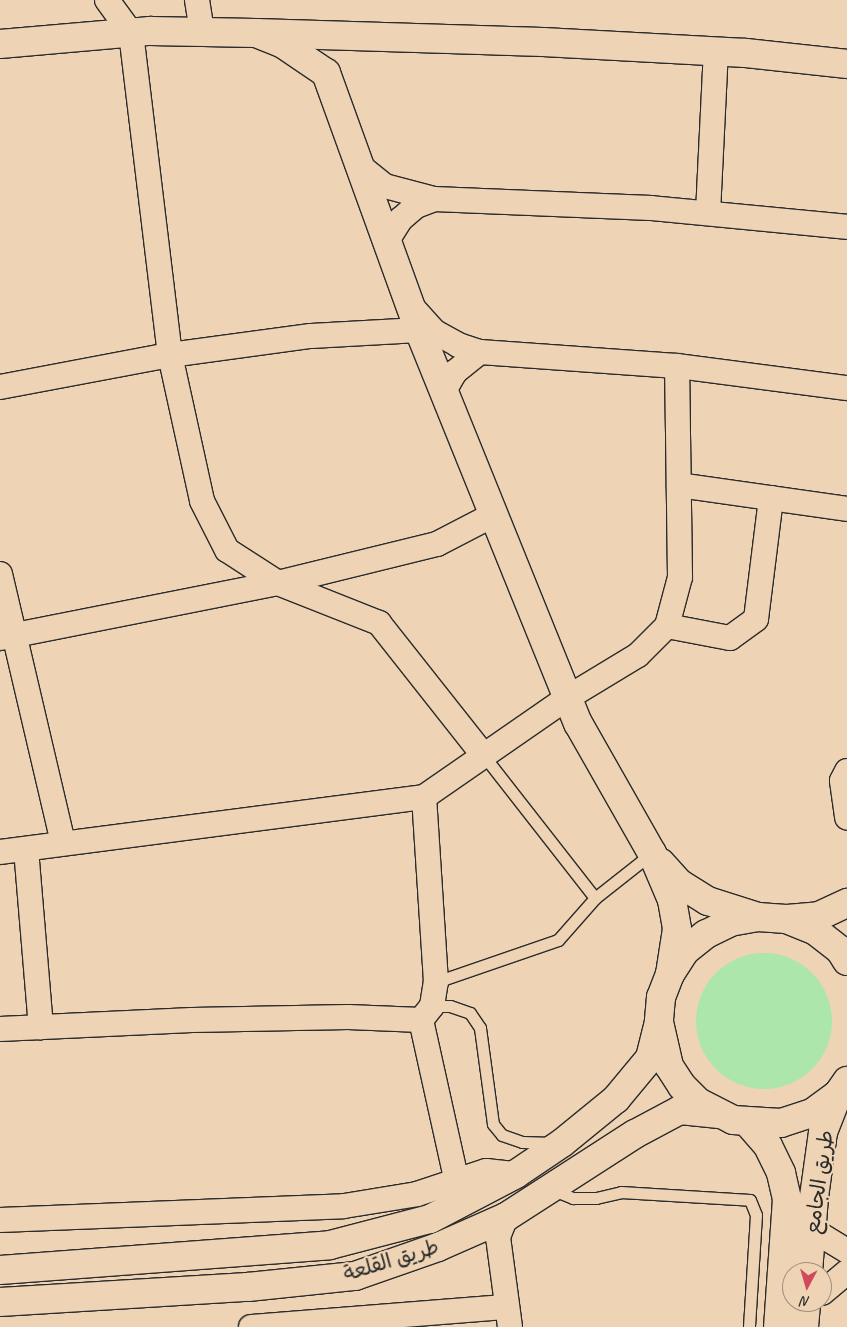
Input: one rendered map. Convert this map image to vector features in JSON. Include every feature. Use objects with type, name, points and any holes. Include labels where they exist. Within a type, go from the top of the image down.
[{"type":"main road","points":[[0,44],[131,32],[256,33],[716,52],[847,64]]},
{"type":"main road","points":[[256,33],[283,44],[326,73],[415,318],[492,516],[567,698],[578,723],[652,853],[672,900],[677,929],[670,974]]},
{"type":"main road","points":[[326,73],[348,50],[384,38]]},
{"type":"main road","points":[[652,853],[679,883],[708,901],[758,917],[786,919],[818,916],[847,903]]},
{"type":"main road","points":[[670,974],[685,951],[706,934],[730,922],[758,917]]},
{"type":"main road","points":[[786,919],[816,931],[840,950],[847,961]]},
{"type":"main road","name":"طريق القلعة","points":[[0,1270],[330,1245],[430,1219],[516,1174],[562,1143],[632,1081],[650,1058],[661,997],[670,974]]},
{"type":"main road","points":[[658,1022],[669,1066],[698,1102],[717,1114],[749,1124],[781,1123],[812,1113],[842,1087]]},
{"type":"main road","name":"طريق الجامع","points":[[809,1262],[823,1132],[842,1087]]},
{"type":"main road","name":"طريق القلعة","points":[[0,1302],[248,1287],[355,1276],[438,1248],[506,1217],[635,1134],[680,1110],[717,1114]]},
{"type":"main road","name":"طريق الجامع","points":[[749,1124],[774,1160],[787,1199],[796,1262]]},
{"type":"main road","name":"طريق الجامع","points":[[778,1327],[799,1312]]},
{"type":"street","points":[[107,0],[131,32],[170,356],[202,501],[226,550],[278,583],[379,623],[484,756]]},
{"type":"street","points":[[197,0],[202,32]]},
{"type":"street","points":[[708,213],[716,52]]},
{"type":"street","points":[[360,166],[385,186],[434,199],[708,213],[847,227]]},
{"type":"street","points":[[387,242],[401,218],[416,206],[434,199]]},
{"type":"street","points":[[0,387],[170,356],[310,336],[415,318],[458,345],[480,352],[676,366],[847,388]]},
{"type":"street","points":[[444,391],[455,372],[480,352]]},
{"type":"street","points":[[0,852],[424,797],[567,698],[638,655],[667,626],[680,577],[676,366]]},
{"type":"street","points":[[679,484],[847,509]]},
{"type":"street","points":[[667,626],[730,638],[756,619],[771,498]]},
{"type":"street","points":[[8,637],[278,583],[437,544],[492,516]]},
{"type":"street","points":[[0,574],[8,637],[63,843]]},
{"type":"street","points":[[847,771],[842,780],[847,818]]},
{"type":"street","points":[[424,797],[436,982],[427,1013],[457,1182]]},
{"type":"street","points":[[26,849],[41,1027]]},
{"type":"street","points":[[0,1029],[192,1020],[348,1017],[427,1013]]},
{"type":"street","points":[[0,1220],[344,1206],[417,1194],[486,1171],[516,1174]]},
{"type":"street","points":[[251,1327],[508,1317],[498,1237],[506,1217]]},
{"type":"street","points":[[811,1229],[836,1247],[847,1251]]},
{"type":"street","points":[[832,1285],[847,1272]]},
{"type":"street","points":[[763,1327],[797,1312]]},
{"type":"lane","points":[[484,756],[595,898]]},
{"type":"lane","points":[[436,982],[558,940],[595,898],[652,853]]},
{"type":"lane","points":[[427,1013],[450,1006],[470,1012],[480,1028],[493,1124],[502,1135],[522,1142],[562,1143]]},
{"type":"lane","points":[[550,1189],[573,1198],[596,1198],[621,1192],[750,1200],[756,1215],[749,1327]]},
{"type":"green space","points":[[764,953],[790,959],[812,973],[826,995],[832,1021],[826,1047],[812,1069],[790,1083],[764,1089],[738,1083],[716,1069],[702,1047],[696,1021],[702,995],[716,973],[738,959]]}]
